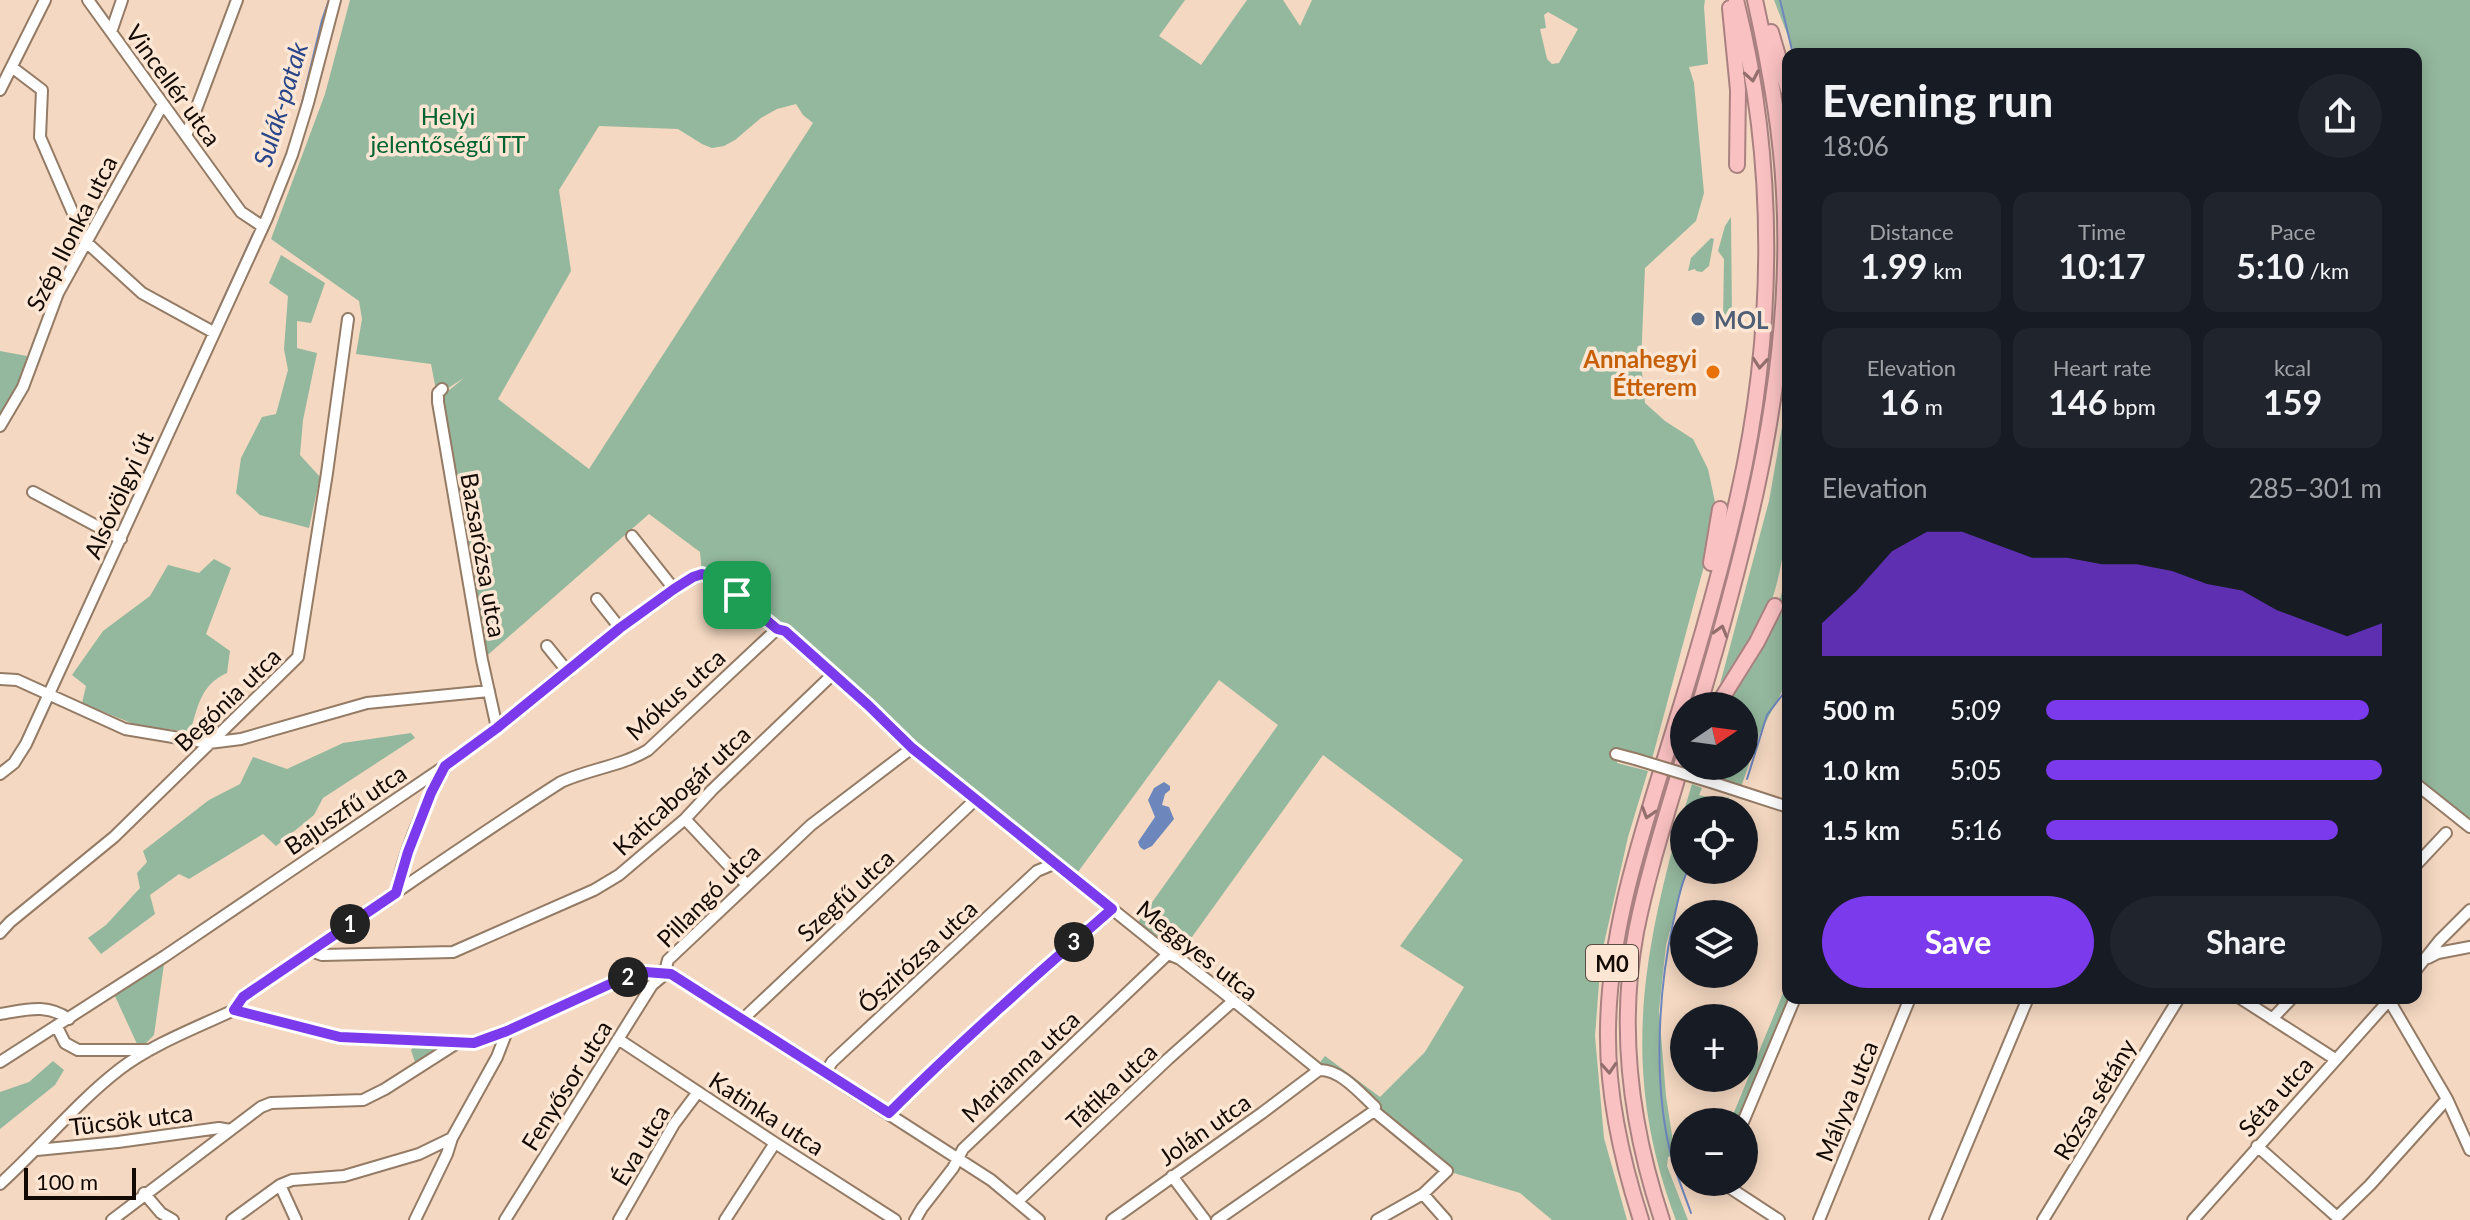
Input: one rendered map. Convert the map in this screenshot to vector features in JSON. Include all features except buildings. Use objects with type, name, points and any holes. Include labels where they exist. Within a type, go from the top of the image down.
[{"type":"highway","points":[[1730,0],[1738,90],[1737,165]]},
{"type":"highway","name":"M0","points":[[1641,1220],[1620,1149],[1610,1078],[1608,1027],[1612,969],[1630,875],[1706,619],[1738,494],[1758,381],[1767,266],[1760,128],[1736,0]]},
{"type":"highway","points":[[1758,0],[1765,7],[1782,68]]},
{"type":"highway","points":[[1758,0],[1782,171]]},
{"type":"highway","points":[[1703,692],[1744,549],[1760,476],[1782,325]]},
{"type":"highway","points":[[1706,619],[1706,590],[1720,509]]},
{"type":"highway","points":[[1726,692],[1775,606]]},
{"type":"highway","name":"M0","points":[[1662,1220],[1638,1131],[1632,1093],[1628,1018],[1636,933],[1648,878],[1677,780]]},
{"type":"highway","points":[[1675,785],[1678,780]]},
{"type":"street","points":[[0,90],[45,0]]},
{"type":"street","name":"Vincellér utca","points":[[88,0],[241,212],[262,226]]},
{"type":"street","points":[[111,32],[122,0]]},
{"type":"street","points":[[186,136],[237,0]]},
{"type":"street","name":"Alsóvölgyi út","points":[[0,774],[20,756],[262,226],[292,155],[335,0]]},
{"type":"street","points":[[13,68],[42,90],[40,137],[85,241],[142,293],[213,332]]},
{"type":"street","name":"Szép Ilonka utca","points":[[0,426],[23,387],[58,293],[163,104]]},
{"type":"street","name":"Begónia utca","points":[[0,933],[114,837],[295,662],[301,649],[348,319]]},
{"type":"street","name":"Bazsarózsa utca","points":[[442,389],[438,393],[438,402],[497,728]]},
{"type":"street","points":[[33,492],[121,539]]},
{"type":"street","points":[[632,536],[674,589]]},
{"type":"street","name":"Bajuszfű utca","points":[[0,1062],[57,1027],[445,766],[620,628],[674,589],[702,574]]},
{"type":"street","name":"Meggyes utca","points":[[702,574],[717,579],[777,629],[785,631],[912,748],[1168,954],[1180,959],[1319,1070],[1328,1069],[1352,1085],[1375,1107],[1374,1111],[1447,1171],[1423,1194]]},
{"type":"street","points":[[597,599],[620,628]]},
{"type":"street","name":"Mókus utca","points":[[0,1184],[121,1068],[234,1010],[243,997],[455,850],[561,782],[577,774],[636,757],[648,750],[777,629]]},
{"type":"street","points":[[547,646],[568,672]]},
{"type":"street","name":"Katicabogár utca","points":[[311,951],[322,955],[453,952],[594,890],[619,875],[685,819],[832,675]]},
{"type":"street","points":[[0,679],[12,678],[125,729],[209,743],[241,739],[367,703],[489,691]]},
{"type":"street","name":"Pillangó utca","points":[[234,1010],[340,1037],[474,1043],[621,979],[645,972],[664,975],[668,960],[746,884],[811,825],[912,748]]},
{"type":"street","points":[[1616,754],[1782,805]]},
{"type":"street","points":[[396,893],[408,852],[445,766]]},
{"type":"street","points":[[2422,789],[2470,827]]},
{"type":"street","name":"Szegfű utca","points":[[743,1019],[975,800]]},
{"type":"street","points":[[685,819],[746,884]]},
{"type":"street","points":[[2422,859],[2446,833]]},
{"type":"street","points":[[1037,871],[1040,850]]},
{"type":"street","name":"Őszirózsa utca","points":[[826,1072],[832,1062],[1037,871],[1056,863]]},
{"type":"street","points":[[889,1113],[922,1079],[1112,909]]},
{"type":"street","points":[[2422,963],[2470,910]]},
{"type":"street","points":[[2426,959],[2438,953],[2470,947]]},
{"type":"street","name":"Marianna utca","points":[[915,1220],[963,1149],[988,1122],[1168,954]]},
{"type":"street","points":[[664,975],[677,976],[889,1113],[1018,1201],[1039,1220]]},
{"type":"street","name":"Fenyősor utca","points":[[505,1220],[652,985],[664,975]]},
{"type":"street","name":"Tátika utca","points":[[1018,1201],[1232,1002]]},
{"type":"street","points":[[1749,1108],[1792,1004]]},
{"type":"street","name":"Mályva utca","points":[[1819,1220],[1908,1004]]},
{"type":"street","points":[[1935,1220],[2025,1004]]},
{"type":"street","name":"Rózsa sétány","points":[[2043,1220],[2175,1004]]},
{"type":"street","points":[[2249,1004],[2335,1059]]},
{"type":"street","points":[[2272,1019],[2286,1004]]},
{"type":"street","name":"Séta utca","points":[[2193,1220],[2385,1004]]},
{"type":"street","points":[[2393,1004],[2447,1099],[2470,1150]]},
{"type":"street","points":[[0,1014],[39,1007],[51,1009],[69,1019]]},
{"type":"street","points":[[57,1027],[65,1043],[78,1050],[152,1050]]},
{"type":"street","points":[[415,1220],[452,1138],[497,1057],[507,1031]]},
{"type":"street","name":"Katinka utca","points":[[618,1039],[895,1220]]},
{"type":"street","points":[[112,1220],[261,1107],[271,1103],[363,1100],[457,1043]]},
{"type":"street","name":"Jolán utca","points":[[1112,1220],[1319,1070]]},
{"type":"street","name":"Éva utca","points":[[619,1220],[674,1124],[698,1092]]},
{"type":"street","points":[[2257,1146],[2337,1217],[2447,1099]]},
{"type":"street","points":[[1217,1220],[1374,1111]]},
{"type":"street","name":"Tücsök utca","points":[[37,1150],[219,1128],[230,1130]]},
{"type":"street","points":[[232,1220],[280,1185],[292,1180],[344,1176],[419,1154],[452,1138]]},
{"type":"street","points":[[725,1220],[775,1143]]},
{"type":"street","points":[[1172,1176],[1205,1220]]},
{"type":"street","points":[[280,1185],[296,1220]]},
{"type":"street","points":[[144,1193],[161,1213],[173,1220]]},
{"type":"street","points":[[1377,1220],[1423,1194],[1446,1220]]},
{"type":"street","points":[[1742,1196],[1779,1220]]},
{"type":"green space","name":"Helyi jelentőségű TT","points":[[350,0],[1185,0],[1159,36],[1201,65],[1247,0],[1283,0],[1300,26],[1312,0],[1705,0],[1708,64],[1689,67],[1694,83],[1704,193],[1696,221],[1645,268],[1641,362],[1645,403],[1693,439],[1708,469],[1715,502],[1711,540],[1652,759],[1619,749],[1617,763],[1648,771],[1628,837],[1601,957],[1595,1036],[1604,1138],[1627,1220],[1552,1220],[1520,1193],[1447,1171],[1352,1085],[1319,1070],[1325,1056],[1380,1097],[1425,1052],[1464,987],[1400,946],[1463,860],[1323,755],[1179,955],[1170,952],[1136,925],[1278,725],[1219,680],[1075,876],[975,800],[749,605],[702,574],[700,552],[649,514],[482,660],[442,396],[464,378],[437,395],[431,364],[356,354],[362,319],[359,301],[271,239],[325,94]],"holes":[[[1548,12],[1578,29],[1559,63],[1552,64],[1547,59],[1540,29],[1546,28],[1544,15]],[[796,104],[813,123],[589,469],[498,399],[571,271],[559,190],[599,126],[678,129],[712,148],[735,140],[777,109]]]},
{"type":"green space","points":[[1774,0],[2470,0],[2470,824],[2422,788],[2422,48],[1793,48]]},
{"type":"green space","points":[[1731,217],[1732,319],[1718,330],[1718,317],[1723,320],[1724,259],[1718,251]]},
{"type":"green space","points":[[1711,238],[1714,239],[1709,266],[1702,272],[1695,269],[1688,271],[1691,258]]},
{"type":"green space","points":[[281,255],[325,283],[311,323],[297,321],[297,348],[317,353],[303,420],[300,455],[320,477],[309,528],[260,515],[236,493],[241,458],[262,417],[276,414],[288,370],[284,349],[288,296],[269,283]]},
{"type":"green space","points":[[0,351],[27,356],[17,391],[0,418]]},
{"type":"green space","points":[[1782,427],[1782,557],[1775,591],[1762,625],[1720,684],[1769,501]]},
{"type":"green space","points":[[214,559],[231,568],[206,634],[230,651],[227,673],[206,690],[190,732],[136,725],[82,703],[86,686],[72,675],[103,631],[150,596],[168,565],[199,573]]},
{"type":"green space","points":[[1782,592],[1782,691],[1758,739],[1758,692],[1735,692],[1771,631]]},
{"type":"green space","points":[[411,733],[415,738],[323,798],[314,815],[276,846],[263,834],[189,879],[179,874],[150,895],[155,914],[101,954],[88,938],[106,925],[140,888],[137,873],[147,862],[143,851],[209,800],[240,784],[253,757],[287,769],[343,743]]},
{"type":"green space","points":[[1722,780],[1743,780],[1741,787]]},
{"type":"green space","points":[[1692,784],[1702,788],[1699,795],[1703,796],[1688,796]]},
{"type":"green space","points":[[1670,859],[1670,884],[1683,884],[1679,900],[1670,900],[1670,931],[1659,1011],[1670,1122],[1667,1166],[1670,1196],[1679,1196],[1688,1220],[1676,1220],[1659,1167],[1648,1116],[1643,1067],[1647,970]]},
{"type":"green space","points":[[164,964],[154,1035],[138,1046],[114,994]]},
{"type":"green space","points":[[1782,996],[1782,1004],[1788,1004],[1758,1074],[1758,1054]]},
{"type":"green space","points":[[415,1045],[438,1046],[439,1051],[416,1065],[411,1050]]},
{"type":"green space","points":[[53,1061],[64,1070],[55,1085],[0,1129],[0,1092],[29,1082]]},
{"type":"green space","points":[[1742,1092],[1750,1092],[1743,1108],[1736,1108]]},
{"type":"water","points":[[1164,782],[1170,790],[1165,794],[1162,805],[1169,807],[1174,819],[1152,846],[1144,850],[1138,842],[1155,817],[1148,800],[1154,788]]},
{"type":"waterway","name":"Sulák-patak","points":[[298,119],[329,0]]},
{"type":"waterway","points":[[1780,0],[1792,48]]},
{"type":"waterway","name":"Sulák-patak","points":[[282,168],[289,148]]},
{"type":"waterway","name":"Sulák-patak","points":[[212,324],[253,234]]},
{"type":"waterway","name":"Sulák-patak","points":[[202,347],[207,337]]},
{"type":"waterway","points":[[1758,744],[1767,715],[1782,695]]},
{"type":"waterway","name":"Sulák-patak","points":[[21,743],[30,724]]},
{"type":"waterway","points":[[1682,884],[1664,979],[1660,1069],[1665,1128],[1691,1213]]},
{"type":"place","name":"MOL","points":[[1698,319]]},
{"type":"place","name":"Annahegyi Étterem","points":[[1713,372]]},
{"type":"route","points":[[702,574],[710,576],[737,595],[807,650],[912,748],[1112,909],[922,1079],[889,1113],[671,974],[645,972],[621,979],[474,1043],[340,1037],[234,1010],[243,997],[396,893],[408,852],[445,766],[620,628],[693,577],[702,574]]}]
